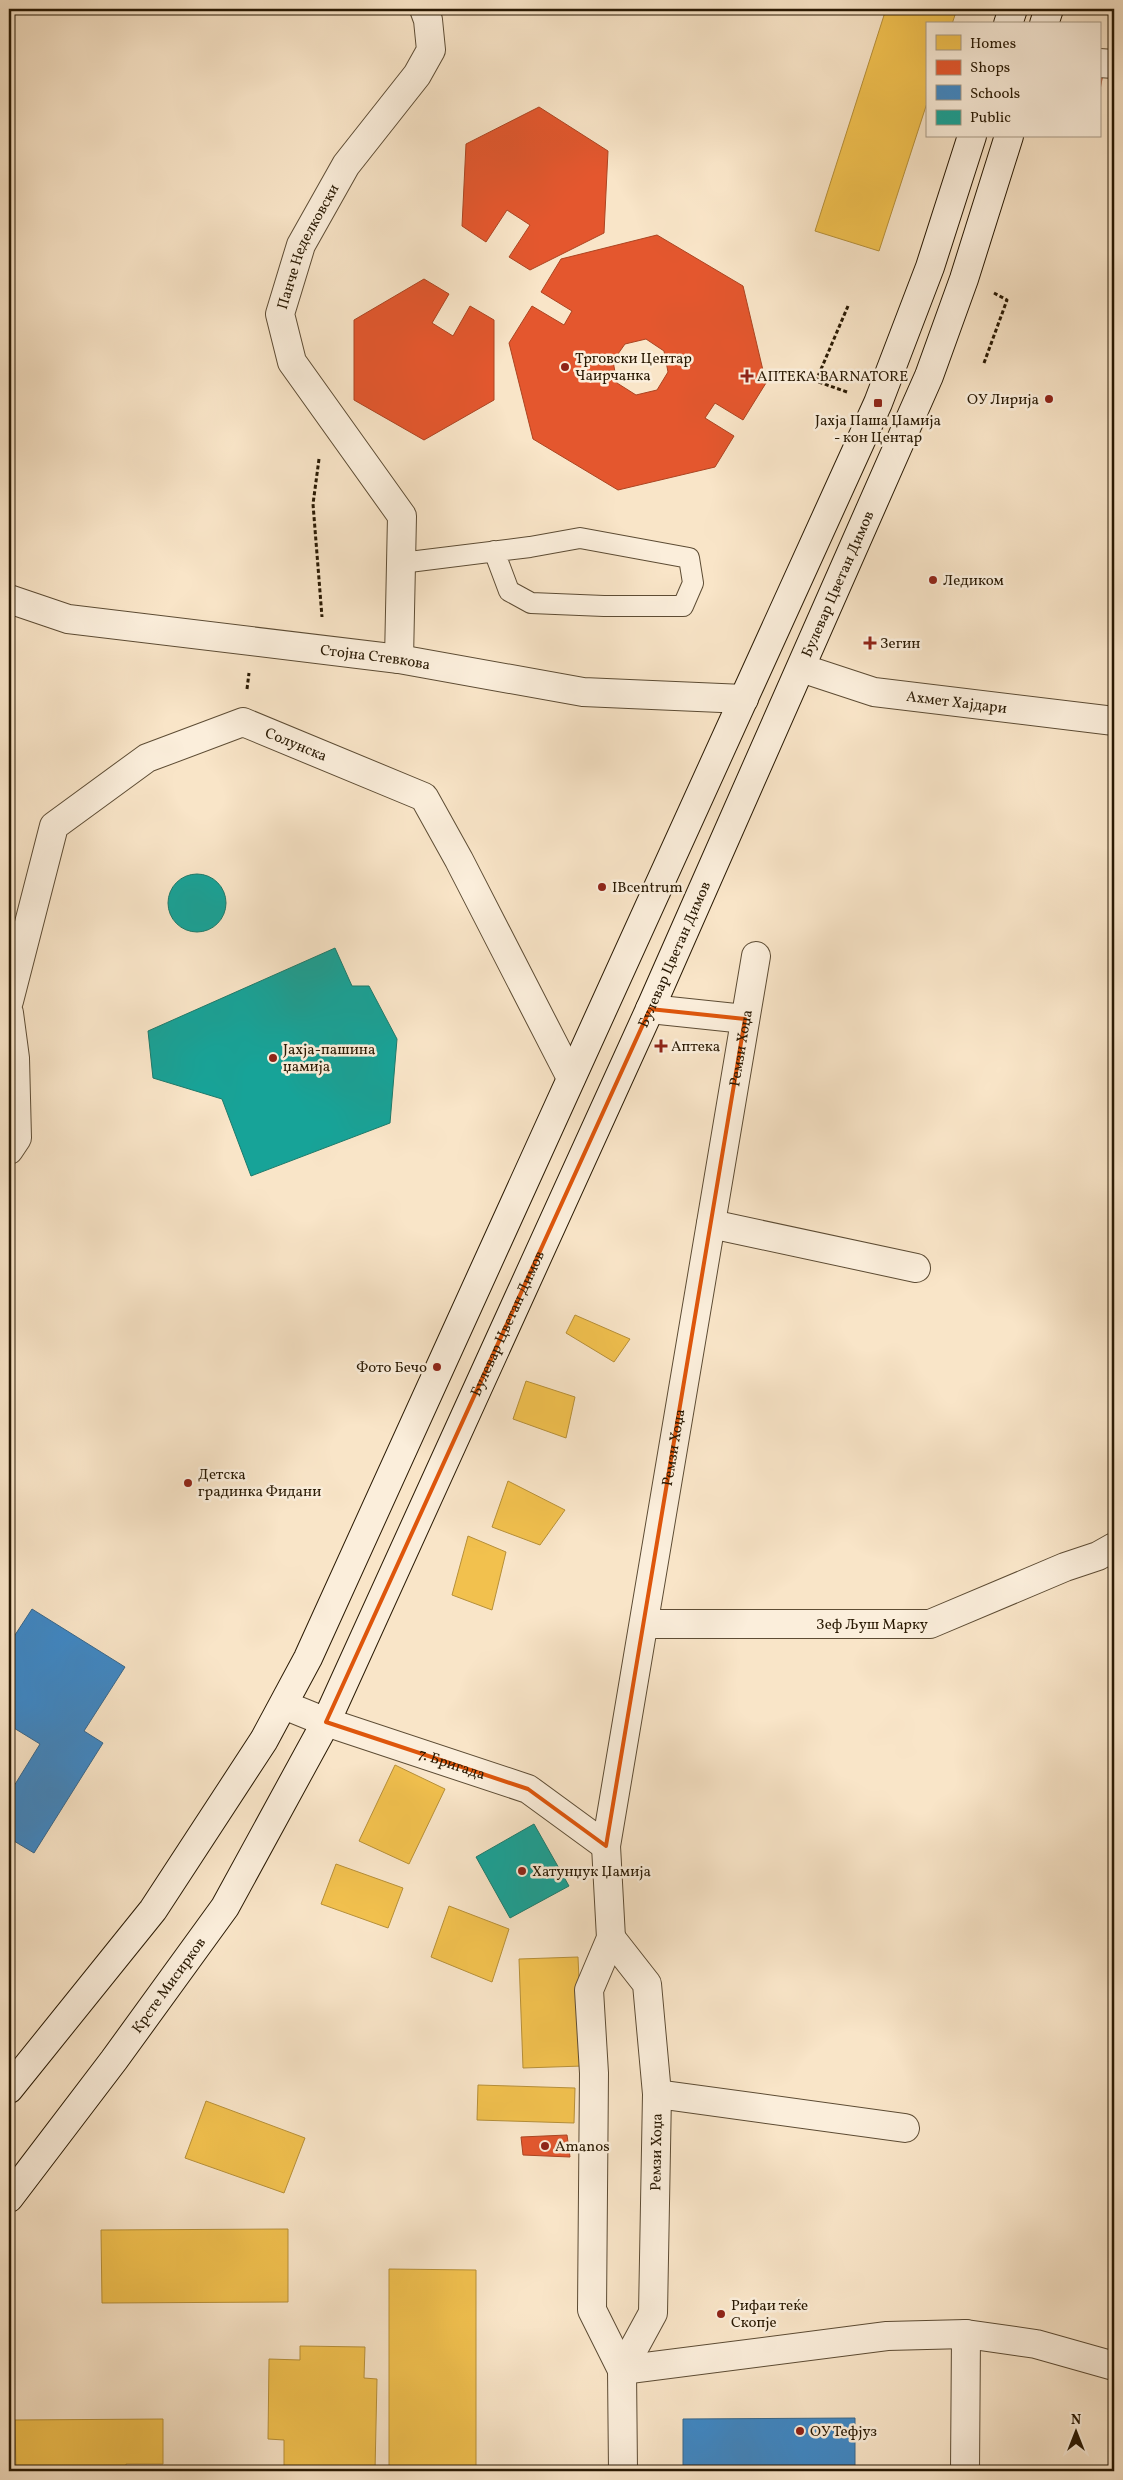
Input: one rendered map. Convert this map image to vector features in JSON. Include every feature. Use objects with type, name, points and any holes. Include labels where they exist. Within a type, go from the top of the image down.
[{"type":"street","name":"Панче Неделковски","points":[[399,659],[402,516],[292,362],[280,314],[301,245],[346,164],[417,75],[431,50],[428,20],[424,9]]},
{"type":"street","points":[[1009,22],[1013,9]]},
{"type":"street","points":[[1045,22],[1049,9]]},
{"type":"street","points":[[1100,63],[1114,64]]},
{"type":"street","points":[[9,2089],[153,1910],[264,1740],[284,1705],[572,1078],[878,403],[930,267],[971,138]]},
{"type":"street","name":"Булевар Цветан Димов","points":[[307,1758],[326,1722],[650,1010],[929,376],[964,279],[1008,138]]},
{"type":"street","name":"Стојна Стевкова","points":[[9,599],[68,619],[399,659],[583,692],[744,699]]},
{"type":"street","name":"Ахмет Хајдари","points":[[802,668],[874,692],[1114,721]]},
{"type":"street","points":[[9,1001],[54,826],[148,758],[243,722]]},
{"type":"street","name":"Солунска","points":[[243,722],[424,797],[459,860],[572,1078]]},
{"type":"street","name":"Ремзи Хоџа","points":[[623,2471],[622,2370],[592,2310],[594,2073],[589,1990],[611,1938],[606,1846],[756,956]]},
{"type":"street","points":[[650,1010],[745,1019]]},
{"type":"street","points":[[9,1013],[15,1058],[17,1138],[9,1150]]},
{"type":"street","points":[[711,1224],[916,1268]]},
{"type":"street","name":"Зеф Љуш Марку","points":[[644,1624],[930,1624],[1065,1567],[1098,1556],[1114,1547]]},
{"type":"street","name":"7. Бригада","points":[[284,1705],[326,1722],[528,1789],[606,1846]]},
{"type":"street","name":"Крсте Мисирков","points":[[9,2198],[108,2068],[225,1907],[307,1758]]},
{"type":"street","name":"Ремзи Хоџа","points":[[611,1938],[647,1984],[657,2094],[653,2313],[622,2370]]},
{"type":"street","points":[[657,2094],[905,2128]]},
{"type":"street","points":[[965,2471],[966,2334]]},
{"type":"street","points":[[622,2370],[888,2336],[966,2334],[1036,2344],[1114,2366]]},
{"type":"lane","points":[[401,562],[580,538],[689,558],[694,583],[683,606],[604,606],[531,603],[509,591],[494,551]]},
{"type":"path","points":[[984,363],[1007,300]]},
{"type":"path","points":[[816,381],[848,306]]},
{"type":"path","points":[[325,408],[313,504],[325,650]]},
{"type":"path","points":[[243,722],[252,642]]},
{"type":"highlighted area","points":[[650,1009],[745,1019],[606,1846],[528,1789],[326,1722]]},
{"type":"building: Homes","points":[[886,9],[957,9],[953,22],[926,22],[926,106],[879,251],[815,231]]},
{"type":"building: Homes","points":[[575,1315],[630,1339],[614,1362],[566,1333]]},
{"type":"building: Homes","points":[[526,1381],[575,1397],[566,1438],[513,1419]]},
{"type":"building: Homes","points":[[508,1481],[565,1510],[540,1545],[492,1527]]},
{"type":"building: Homes","points":[[468,1536],[506,1552],[492,1610],[452,1595]]},
{"type":"building: Homes","points":[[395,1765],[445,1789],[409,1864],[359,1841]]},
{"type":"building: Homes","points":[[336,1864],[403,1888],[388,1928],[321,1904]]},
{"type":"building: Homes","points":[[449,1906],[509,1929],[492,1982],[431,1957]]},
{"type":"building: Homes","points":[[578,1957],[583,2066],[523,2068],[519,1959]]},
{"type":"building: Homes","points":[[478,2085],[575,2088],[574,2123],[477,2120]]},
{"type":"building: Homes","points":[[206,2101],[305,2138],[284,2193],[185,2158]]},
{"type":"building: Homes","points":[[288,2229],[288,2302],[102,2303],[101,2230]]},
{"type":"building: Homes","points":[[389,2269],[476,2270],[476,2471],[389,2471]]},
{"type":"building: Homes","points":[[300,2346],[365,2347],[364,2378],[377,2379],[375,2471],[284,2471],[284,2440],[268,2439],[269,2359],[300,2360]]},
{"type":"building: Homes","points":[[163,2419],[163,2464],[126,2464],[126,2471],[16,2471],[15,2420]]},
{"type":"building: Shops","points":[[1100,73],[1103,73],[1100,90]]},
{"type":"building: Shops","points":[[539,107],[608,151],[604,233],[530,270],[509,257],[530,225],[507,210],[486,242],[462,226],[466,144]]},
{"type":"building: Shops","name":"Трговски Центар Чаирчанка","points":[[657,235],[743,286],[766,383],[743,420],[715,403],[705,418],[734,436],[715,467],[618,490],[533,439],[509,343],[532,306],[564,325],[572,311],[541,292],[561,259]],"holes":[[[646,339],[664,351],[668,372],[657,390],[636,395],[617,383],[613,361],[625,344]]]},
{"type":"building: Shops","points":[[424,279],[449,294],[432,323],[453,336],[470,306],[494,320],[494,400],[424,440],[354,400],[354,320]]},
{"type":"building: Shops","name":"Amanos","points":[[567,2135],[570,2157],[523,2155],[521,2137]]},
{"type":"building: Schools","points":[[32,1609],[125,1667],[84,1731],[103,1743],[34,1853],[9,1838],[9,1794],[40,1744],[9,1725],[9,1635],[13,1638]]},
{"type":"building: Schools","points":[[855,2418],[855,2471],[683,2471],[683,2419]]},
{"type":"building: Public","points":[[197,874],[213,879],[221,887],[226,903],[221,919],[213,927],[197,932],[181,927],[173,919],[168,903],[173,887],[181,879]]},
{"type":"building: Public","name":"Јахја-пашина џамија","points":[[335,948],[352,986],[369,986],[397,1039],[390,1123],[251,1176],[222,1099],[153,1078],[148,1031]]},
{"type":"building: Public","name":"Хатунџук Џамија","points":[[534,1824],[569,1886],[510,1918],[476,1857]]},
{"type":"place","name":"Трговски Центар Чаирчанка","points":[[565,367]]},
{"type":"place","name":"АПТЕКА BARNATORE","points":[[747,376]]},
{"type":"place","name":"ОУ Лирија","points":[[1049,399]]},
{"type":"place","name":"Јахја Паша Џамија - кон Центар","points":[[878,403]]},
{"type":"place","name":"Ледиком","points":[[933,580]]},
{"type":"place","name":"Зегин","points":[[870,643]]},
{"type":"place","name":"IBcentrum","points":[[602,887]]},
{"type":"place","name":"Аптека","points":[[661,1046]]},
{"type":"place","name":"Јахја-пашина џамија","points":[[273,1058]]},
{"type":"place","name":"Фото Бечо","points":[[437,1367]]},
{"type":"place","name":"Детска градинка Фидани","points":[[188,1483]]},
{"type":"place","name":"Хатунџук Џамија","points":[[522,1871]]},
{"type":"place","name":"Amanos","points":[[545,2146]]},
{"type":"place","name":"Рифаи теќе Скопје","points":[[721,2314]]},
{"type":"place","name":"ОУ Тефјуз","points":[[800,2431]]}]
